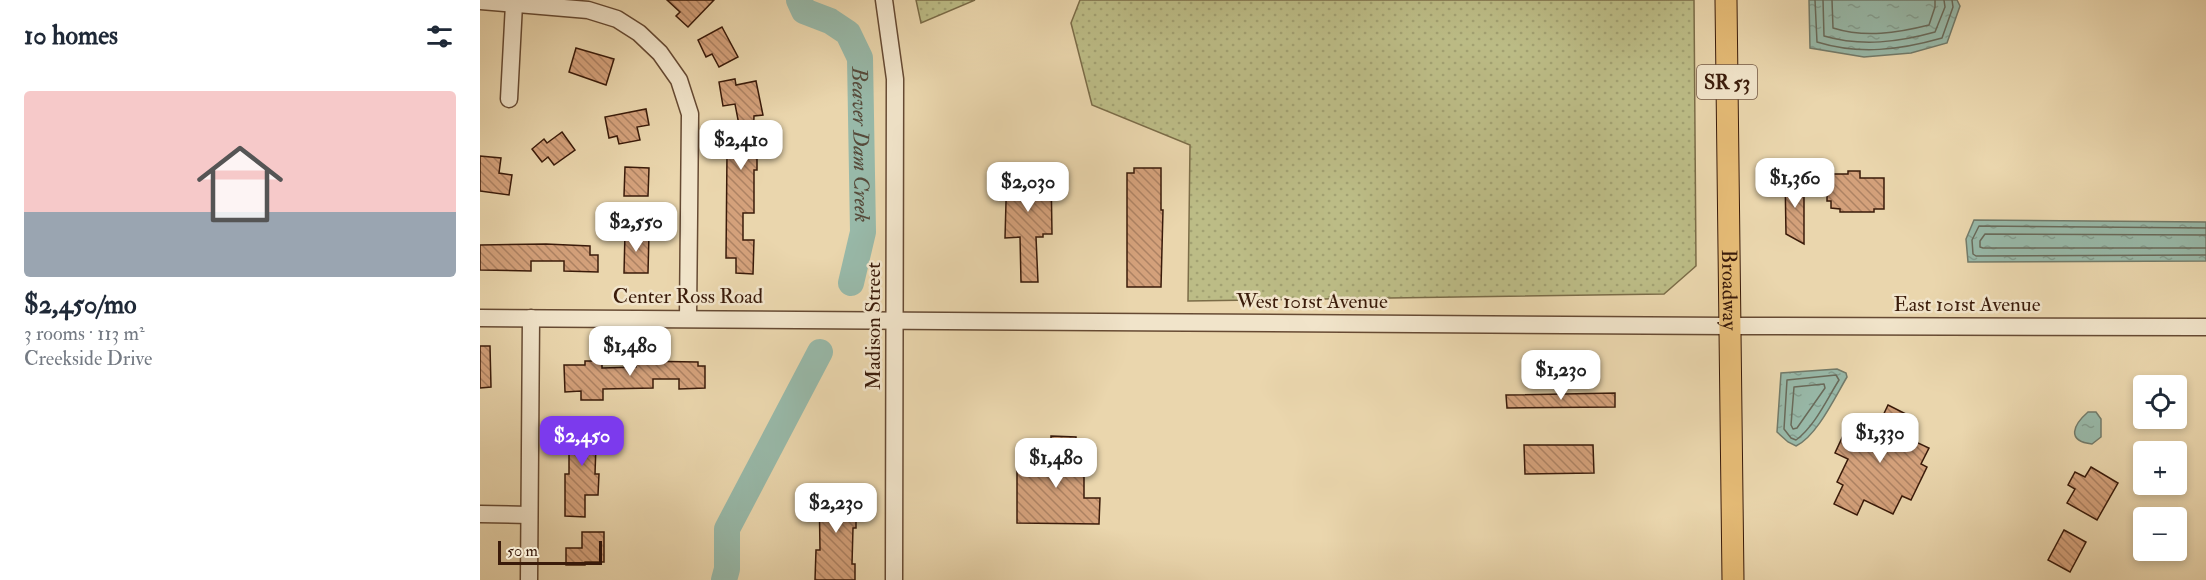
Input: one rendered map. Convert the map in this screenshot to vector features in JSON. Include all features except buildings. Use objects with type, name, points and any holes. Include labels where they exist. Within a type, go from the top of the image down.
[{"type":"main road","name":"Broadway","points":[[1726,0],[1733,580]]},
{"type":"street","name":"Madison Street","points":[[884,0],[895,79],[894,580]]},
{"type":"street","points":[[480,1],[588,10],[617,19],[639,33],[660,53],[679,80],[690,114],[688,318]]},
{"type":"street","points":[[509,99],[514,4]]},
{"type":"street","name":"Center Ross Road","points":[[480,318],[895,320]]},
{"type":"street","points":[[529,580],[531,318]]},
{"type":"street","name":"West 101st Avenue","points":[[895,320],[1729,326]]},
{"type":"street","name":"East 101st Avenue","points":[[1729,326],[2206,327]]},
{"type":"street","points":[[480,514],[529,515]]},
{"type":"green space","points":[[916,0],[975,0],[921,23]]},
{"type":"green space","points":[[1080,0],[1694,0],[1696,266],[1664,294],[1188,301],[1190,145],[1092,105],[1071,23]]},
{"type":"water","points":[[1809,0],[1957,0],[1960,6],[1947,43],[1911,53],[1864,57],[1810,48]]},
{"type":"water","points":[[1974,220],[2206,222],[2206,261],[1968,262],[1966,239]]},
{"type":"water","points":[[1837,369],[1846,373],[1847,377],[1825,415],[1804,441],[1796,446],[1788,442],[1777,432],[1781,373]]},
{"type":"water","points":[[2088,412],[2096,412],[2101,419],[2101,437],[2092,444],[2078,440],[2075,436],[2076,427]]},
{"type":"waterway","name":"Beaver Dam Creek","points":[[799,0],[804,11],[830,21],[848,33],[860,58],[863,232],[851,283]]},
{"type":"waterway","name":"Beaver Dam Creek","points":[[724,580],[727,569],[727,529],[820,352]]}]
